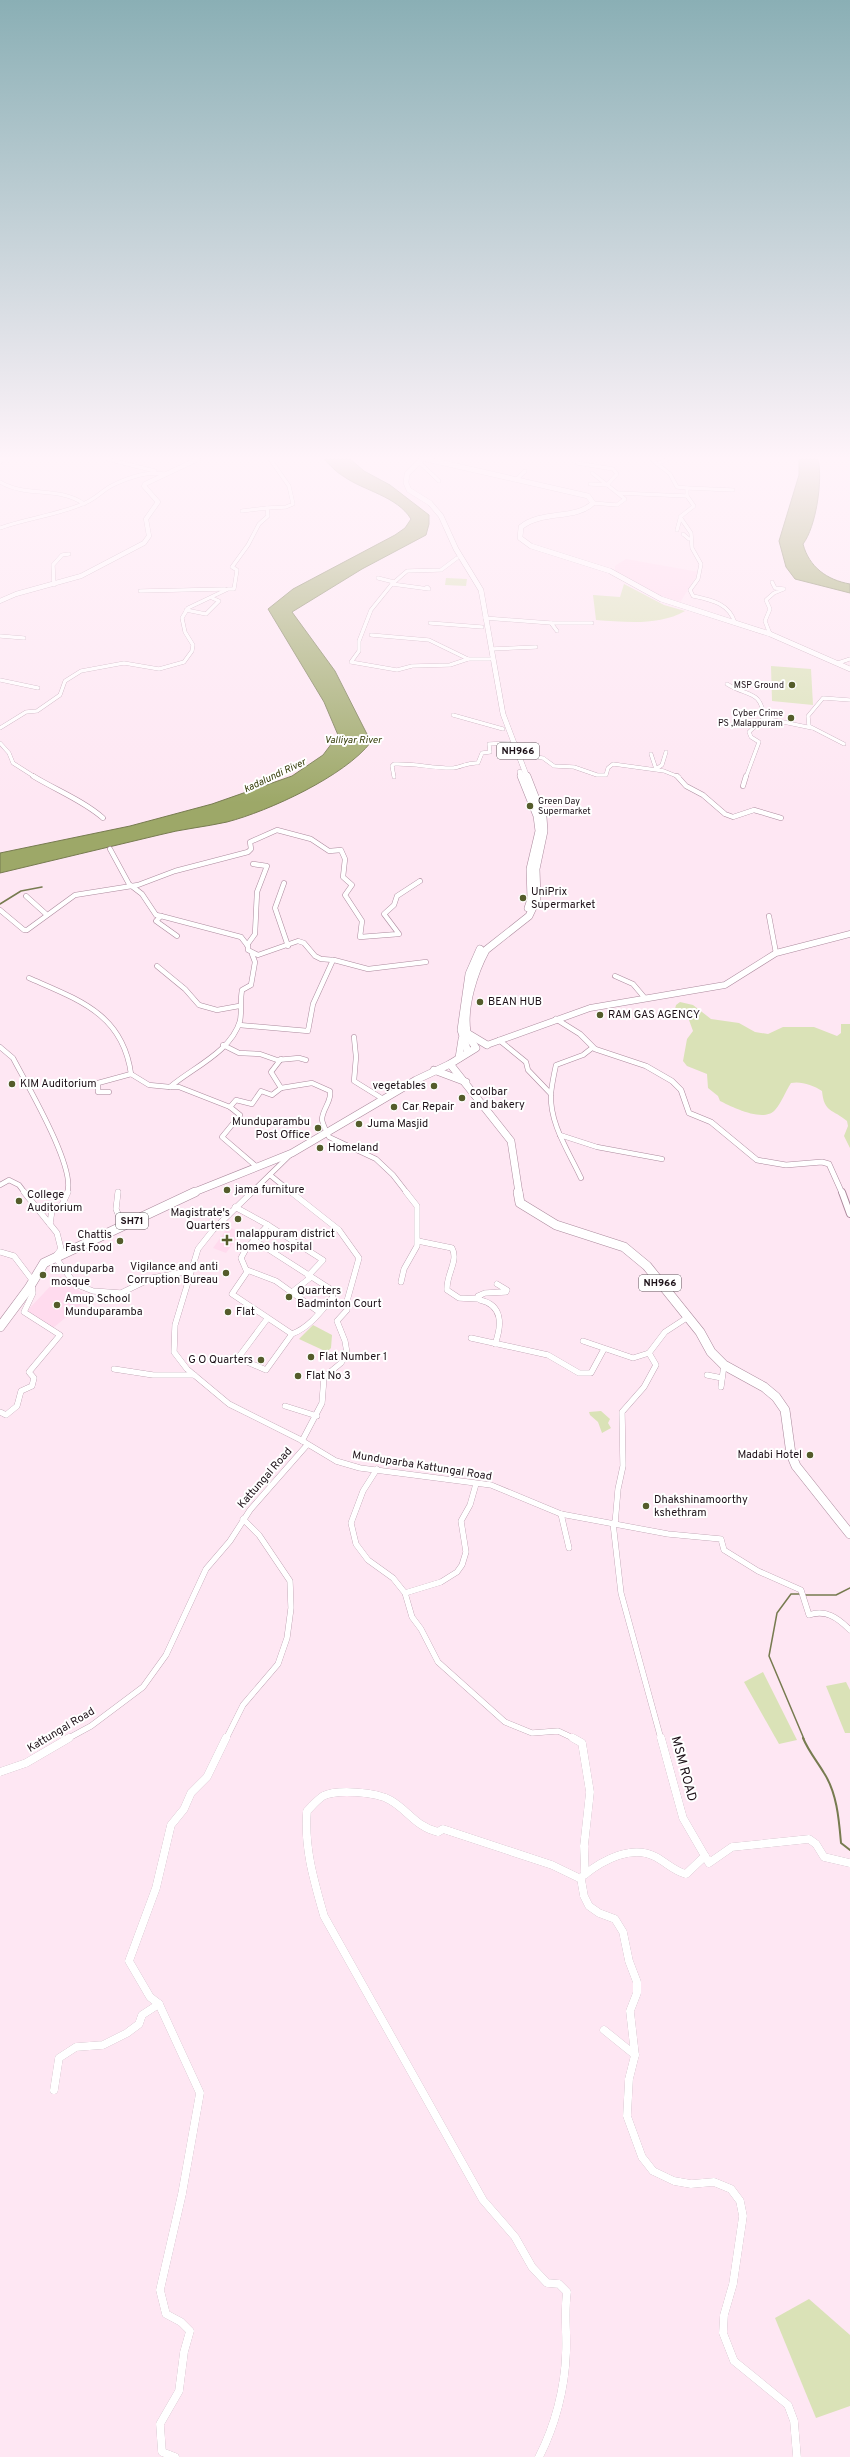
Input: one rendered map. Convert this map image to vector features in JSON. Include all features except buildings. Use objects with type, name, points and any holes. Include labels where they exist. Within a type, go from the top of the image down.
[{"type":"main road","points":[[0,601],[16,594],[54,585],[85,574]]},
{"type":"main road","name":"NH966","points":[[467,574],[477,590],[482,627],[490,659],[498,714],[503,729],[512,743]]},
{"type":"main road","name":"NH966","points":[[468,1052],[465,1036],[461,1030],[466,992],[476,955],[481,948],[525,913],[531,899],[530,869],[539,831],[537,816],[503,714],[481,590],[471,574]]},
{"type":"main road","points":[[615,574],[667,601],[770,634],[850,669]]},
{"type":"main road","points":[[450,1064],[468,1052],[486,1044],[590,1008],[644,997],[726,985],[776,953],[850,934]]},
{"type":"main road","points":[[465,1036],[486,1044]]},
{"type":"main road","points":[[465,1036],[476,1048]]},
{"type":"main road","points":[[459,1058],[465,1036]]},
{"type":"main road","name":"NH966","points":[[450,1064],[466,1082],[511,1141],[520,1203],[524,1207],[570,1231],[624,1247],[647,1266],[700,1332],[711,1352],[724,1365],[764,1387],[776,1397],[785,1410],[789,1429],[791,1454],[796,1466],[850,1534]]},
{"type":"main road","name":"SH71","points":[[0,1327],[44,1263],[172,1201],[292,1153],[434,1070],[450,1064]]},
{"type":"main road","points":[[434,1070],[466,1082]]},
{"type":"street","points":[[53,574],[54,585]]},
{"type":"street","points":[[140,591],[167,588],[234,589],[237,574]]},
{"type":"street","points":[[404,574],[393,583],[371,610],[359,641],[360,651],[351,662],[372,667],[397,670],[412,666],[450,665],[468,659],[490,659]]},
{"type":"street","points":[[702,574],[690,590],[693,596],[722,604],[729,611],[735,623]]},
{"type":"street","points":[[378,578],[393,583],[429,589],[426,588]]},
{"type":"street","points":[[770,634],[764,620],[764,616],[770,609],[766,600],[774,593],[784,591],[784,589],[775,588],[772,582]]},
{"type":"street","points":[[0,727],[26,712],[37,711],[60,695],[65,682],[81,671],[124,663],[160,669],[184,662],[189,657],[193,645],[183,625],[182,618],[186,610],[194,604],[212,598],[228,589]]},
{"type":"street","points":[[186,610],[206,614],[220,601],[212,598]]},
{"type":"street","points":[[485,618],[551,623],[592,623]]},
{"type":"street","points":[[430,623],[482,627]]},
{"type":"street","points":[[551,623],[557,631]]},
{"type":"street","points":[[371,635],[428,640],[445,646],[468,659]]},
{"type":"street","points":[[0,636],[24,638]]},
{"type":"street","points":[[491,649],[536,647]]},
{"type":"street","points":[[838,663],[850,659]]},
{"type":"street","points":[[0,680],[38,688]]},
{"type":"street","points":[[727,684],[758,695],[764,704],[764,718],[749,732],[751,737],[759,742],[753,753],[743,786]]},
{"type":"street","points":[[812,728],[809,726],[808,716],[823,698],[850,700]]},
{"type":"street","points":[[453,715],[503,729]]},
{"type":"street","points":[[764,718],[812,728],[844,744]]},
{"type":"street","points":[[0,743],[8,753],[13,764],[91,807],[103,818]]},
{"type":"street","points":[[394,777],[392,766],[394,764],[412,763],[430,767],[453,768],[467,762],[478,763],[482,752],[490,752],[489,744],[512,743],[526,756],[543,758],[554,766],[574,767],[597,775],[606,775],[608,768],[613,764],[656,769],[678,776],[684,780],[686,786],[703,795],[725,814],[735,817],[754,810],[781,818]]},
{"type":"street","points":[[656,769],[662,765],[666,752]]},
{"type":"street","points":[[651,754],[655,761],[656,769]]},
{"type":"street","points":[[0,910],[26,931],[33,927],[46,914],[75,895],[132,886],[175,871],[248,852],[251,849],[250,842],[277,830],[310,839],[325,850],[340,850],[345,859],[343,877],[352,885],[345,895],[362,921],[359,934],[363,937],[399,934],[384,914],[394,905],[397,896],[420,881]]},
{"type":"street","points":[[110,850],[132,886],[142,894],[156,915],[241,936],[247,944],[255,962],[251,985],[242,990],[239,1006],[240,1024],[223,1046],[170,1087]]},
{"type":"street","points":[[247,944],[256,934],[258,926],[255,911],[257,892],[267,866],[263,864],[253,864]]},
{"type":"street","points":[[284,883],[275,908],[288,946]]},
{"type":"street","points":[[26,896],[46,914]]},
{"type":"street","points":[[161,916],[156,921],[177,936]]},
{"type":"street","points":[[769,916],[772,941],[776,953]]},
{"type":"street","points":[[252,954],[264,955],[302,941],[317,958],[333,960],[368,969],[426,962]]},
{"type":"street","points":[[240,1024],[308,1031],[313,1004],[333,960]]},
{"type":"street","points":[[157,966],[185,989],[199,1005],[217,1010],[239,1006]]},
{"type":"street","points":[[616,976],[633,984],[644,997]]},
{"type":"street","points":[[29,978],[69,995],[94,1010],[117,1028],[127,1046],[132,1074]]},
{"type":"street","points":[[556,1019],[580,1034],[592,1048],[646,1066],[672,1080],[681,1090],[689,1113],[711,1122],[724,1131],[752,1158],[773,1164],[822,1162],[828,1164],[834,1171],[839,1190],[850,1214]]},
{"type":"street","points":[[354,1037],[356,1057],[354,1080],[383,1099]]},
{"type":"street","points":[[499,1040],[526,1062],[528,1070],[550,1094]]},
{"type":"street","points":[[223,1046],[239,1053],[260,1054],[281,1060],[299,1058],[306,1060]]},
{"type":"street","points":[[0,1047],[13,1058],[61,1152],[70,1186],[62,1205],[52,1210],[50,1224]]},
{"type":"street","points":[[581,1178],[560,1135],[554,1116],[550,1094],[556,1065],[562,1061],[578,1059],[587,1054],[592,1048]]},
{"type":"street","points":[[281,1060],[271,1072],[281,1088]]},
{"type":"street","points":[[109,1092],[98,1092],[98,1083],[132,1074],[150,1085],[179,1087],[230,1107],[240,1115],[222,1137],[257,1167]]},
{"type":"street","points":[[230,1107],[236,1100],[252,1104],[261,1091],[272,1095],[281,1088],[302,1083],[319,1084],[330,1092],[331,1097],[324,1110],[322,1120],[329,1137],[376,1159],[393,1175],[417,1206],[418,1241],[404,1269],[401,1282]]},
{"type":"street","points":[[560,1135],[597,1147],[662,1159]]},
{"type":"street","name":"Kattungal Road","points":[[0,1772],[26,1763],[91,1726],[143,1688],[166,1655],[206,1569],[230,1541],[243,1519],[305,1443],[229,1404],[194,1375],[174,1352],[175,1325],[198,1249],[235,1208],[292,1153]]},
{"type":"street","points":[[270,1175],[339,1230],[358,1258],[347,1301],[348,1310],[337,1321],[349,1349],[346,1359],[324,1378],[326,1398],[305,1443]]},
{"type":"street","points":[[0,1185],[9,1180],[19,1185],[50,1224],[57,1233],[60,1249],[55,1257],[71,1280],[82,1289],[92,1291],[112,1289],[122,1293],[152,1278],[190,1272]]},
{"type":"street","points":[[118,1192],[115,1199],[116,1214],[123,1226]]},
{"type":"street","points":[[235,1208],[268,1224],[323,1260],[309,1277],[292,1292]]},
{"type":"street","points":[[247,1270],[241,1258],[268,1224]]},
{"type":"street","points":[[247,1270],[232,1294],[267,1319],[292,1334],[301,1332],[333,1297],[332,1290],[309,1277],[254,1240]]},
{"type":"street","points":[[418,1241],[452,1248],[454,1252],[453,1265],[446,1279],[447,1290],[459,1298],[479,1299],[496,1307],[502,1322],[495,1344]]},
{"type":"street","points":[[0,1252],[14,1256],[32,1282],[33,1293],[24,1312],[60,1335],[29,1372],[34,1378],[32,1386],[21,1391],[21,1397],[16,1409],[6,1415],[0,1412]]},
{"type":"street","points":[[247,1270],[254,1271],[292,1292],[319,1312]]},
{"type":"street","points":[[479,1299],[478,1296],[484,1293],[506,1292],[507,1290],[504,1286],[497,1284]]},
{"type":"street","points":[[583,1341],[633,1358],[649,1353],[657,1338],[665,1330],[688,1317]]},
{"type":"street","points":[[267,1319],[238,1358],[266,1370],[292,1334]]},
{"type":"street","points":[[471,1338],[548,1355],[567,1368],[587,1375],[594,1369],[604,1349]]},
{"type":"street","name":"MSM ROAD","points":[[649,1353],[656,1365],[644,1387],[622,1412],[623,1466],[618,1489],[614,1523],[616,1561],[621,1593],[634,1631],[642,1671],[683,1818],[705,1856]]},
{"type":"street","points":[[721,1387],[724,1365]]},
{"type":"street","points":[[114,1370],[153,1375],[194,1375]]},
{"type":"street","points":[[707,1375],[722,1378]]},
{"type":"street","points":[[285,1406],[317,1416]]},
{"type":"street","name":"Munduparba Kattungal Road","points":[[305,1443],[336,1461],[360,1468],[377,1469],[417,1477],[491,1485],[561,1514],[668,1534],[721,1539],[724,1550],[758,1571],[786,1582],[801,1590],[802,1599],[809,1615],[824,1612],[837,1617],[850,1630]]},
{"type":"street","points":[[377,1469],[363,1491],[351,1523],[356,1544],[368,1560],[393,1578],[406,1593],[412,1617],[421,1629],[438,1662],[494,1714],[518,1729],[532,1733],[558,1732],[582,1743],[590,1792],[584,1846],[582,1895],[587,1906],[600,1914],[615,1919],[623,1932],[629,1961],[637,1982],[637,1993],[630,2011],[635,2055],[629,2079],[627,2116],[642,2157],[653,2172],[674,2182],[691,2184],[714,2182],[731,2189],[740,2201],[743,2216],[733,2284],[724,2315],[723,2333],[734,2361],[788,2405],[794,2421],[797,2457]]},
{"type":"street","points":[[406,1593],[435,1583],[461,1569],[466,1557],[461,1529],[462,1518],[473,1499],[476,1484]]},
{"type":"street","points":[[561,1514],[569,1548]]},
{"type":"street","points":[[175,2457],[162,2452],[160,2424],[179,2391],[184,2352],[190,2332],[181,2322],[166,2314],[160,2290],[182,2194],[200,2094],[159,2004],[150,1997],[129,1961],[156,1888],[171,1825],[184,1809],[192,1793],[207,1777],[243,1705],[257,1686],[278,1664],[287,1638],[291,1608],[290,1581],[259,1535],[243,1519]]},
{"type":"street","points":[[539,2457],[548,2440],[563,2384],[566,2353],[564,2311],[567,2292],[559,2284],[547,2283],[532,2267],[515,2237],[483,2200],[427,2106],[324,1916],[312,1874],[305,1835],[307,1811],[326,1794],[366,1792],[389,1799],[421,1828],[428,1831],[438,1832],[443,1829],[485,1841],[506,1851],[583,1876],[612,1859],[626,1854],[643,1852],[654,1855],[674,1872],[686,1874],[705,1856],[709,1863],[732,1847],[809,1839],[816,1844],[824,1857],[850,1863]]},
{"type":"street","points":[[54,2090],[58,2058],[76,2047],[103,2045],[127,2033],[139,2024],[142,2016],[159,2004]]},
{"type":"street","points":[[604,2030],[635,2055]]},
{"type":"shaded area","points":[[618,574],[698,574],[679,604],[663,598]]},
{"type":"shaded area","points":[[446,578],[467,579],[466,586],[445,585]]},
{"type":"shaded area","points":[[624,584],[664,605],[685,611],[675,616],[653,621],[630,622],[596,620],[593,595],[620,597]]},
{"type":"shaded area","name":"MSP Ground","points":[[771,666],[811,669],[813,705],[772,701]]},
{"type":"shaded area","points":[[680,1002],[693,1005],[711,1019],[739,1023],[755,1032],[768,1034],[783,1027],[814,1027],[837,1036],[841,1033],[841,1024],[850,1024],[850,1148],[844,1136],[848,1126],[847,1121],[827,1107],[822,1091],[811,1085],[791,1083],[780,1104],[770,1114],[763,1115],[748,1113],[720,1101],[718,1096],[708,1088],[707,1074],[687,1066],[683,1061],[687,1039],[693,1031],[689,1020],[675,1009],[676,1005]]},
{"type":"shaded area","name":"malappuram district homeo hospital","points":[[228,1227],[241,1232],[226,1253],[213,1248]]},
{"type":"shaded area","name":"Amup School Munduparamba","points":[[60,1276],[89,1298],[53,1328],[26,1312]]},
{"type":"shaded area","points":[[313,1325],[332,1335],[331,1348],[327,1352],[299,1339]]},
{"type":"shaded area","points":[[601,1411],[610,1419],[608,1423],[611,1428],[602,1433],[598,1422],[590,1415],[589,1412]]},
{"type":"shaded area","points":[[763,1672],[797,1740],[779,1744],[744,1682]]},
{"type":"shaded area","points":[[846,1682],[850,1690],[850,1733],[845,1733],[826,1686]]},
{"type":"shaded area","points":[[809,2299],[850,2335],[850,2406],[816,2418],[775,2318]]},
{"type":"water","name":"Valliyar River","points":[[322,574],[354,574],[292,612],[335,671],[371,742],[359,755],[305,791],[264,810],[244,817],[227,822],[167,833],[0,873],[0,853],[130,826],[212,804],[292,776],[323,755],[338,735],[324,702],[268,609],[293,589]]},
{"type":"water","points":[[791,574],[824,574],[834,579],[850,584],[850,593],[795,579]]},
{"type":"waterway","points":[[0,904],[21,891],[42,887]]},
{"type":"waterway","points":[[805,1595],[836,1595],[850,1588]]},
{"type":"waterway","points":[[801,1594],[791,1594],[777,1613],[769,1656],[804,1739]]},
{"type":"waterway","points":[[803,1738],[832,1789],[837,1807],[841,1843],[850,1850]]},
{"type":"place","name":"MSP Ground","points":[[792,685]]},
{"type":"place","name":"Cyber Crime PS ,Malappuram","points":[[791,718]]},
{"type":"place","name":"Green Day Supermarket","points":[[530,806]]},
{"type":"place","name":"UniPrix Supermarket","points":[[523,898]]},
{"type":"place","name":"BEAN HUB","points":[[480,1002]]},
{"type":"place","name":"RAM GAS AGENCY","points":[[600,1015]]},
{"type":"place","name":"KIM Auditorium","points":[[12,1084]]},
{"type":"place","name":"vegetables","points":[[434,1086]]},
{"type":"place","name":"coolbar and bakery","points":[[462,1098]]},
{"type":"place","name":"Car Repair","points":[[394,1107]]},
{"type":"place","name":"Juma Masjid","points":[[359,1124]]},
{"type":"place","name":"Munduparambu Post Office","points":[[318,1128]]},
{"type":"place","name":"Homeland","points":[[320,1148]]},
{"type":"place","name":"jama furniture","points":[[227,1190]]},
{"type":"place","name":"College Auditorium","points":[[19,1201]]},
{"type":"place","name":"Magistrate's Quarters","points":[[238,1219]]},
{"type":"place","name":"malappuram district homeo hospital","points":[[227,1240]]},
{"type":"place","name":"Chattis Fast Food","points":[[120,1241]]},
{"type":"place","name":"Vigilance and anti Corruption Bureau","points":[[226,1273]]},
{"type":"place","name":"munduparba mosque","points":[[43,1275]]},
{"type":"place","name":"Quarters Badminton Court","points":[[289,1297]]},
{"type":"place","name":"Amup School Munduparamba","points":[[57,1305]]},
{"type":"place","name":"Flat","points":[[228,1312]]},
{"type":"place","name":"Flat Number 1","points":[[311,1357]]},
{"type":"place","name":"G O Quarters","points":[[261,1360]]},
{"type":"place","name":"Flat No 3","points":[[298,1376]]},
{"type":"place","name":"Madabi Hotel","points":[[810,1455]]},
{"type":"place","name":"Dhakshinamoorthy kshethram","points":[[646,1506]]},
{"type":"water label","name":"kadalundi River","points":[[275,776]]}]
